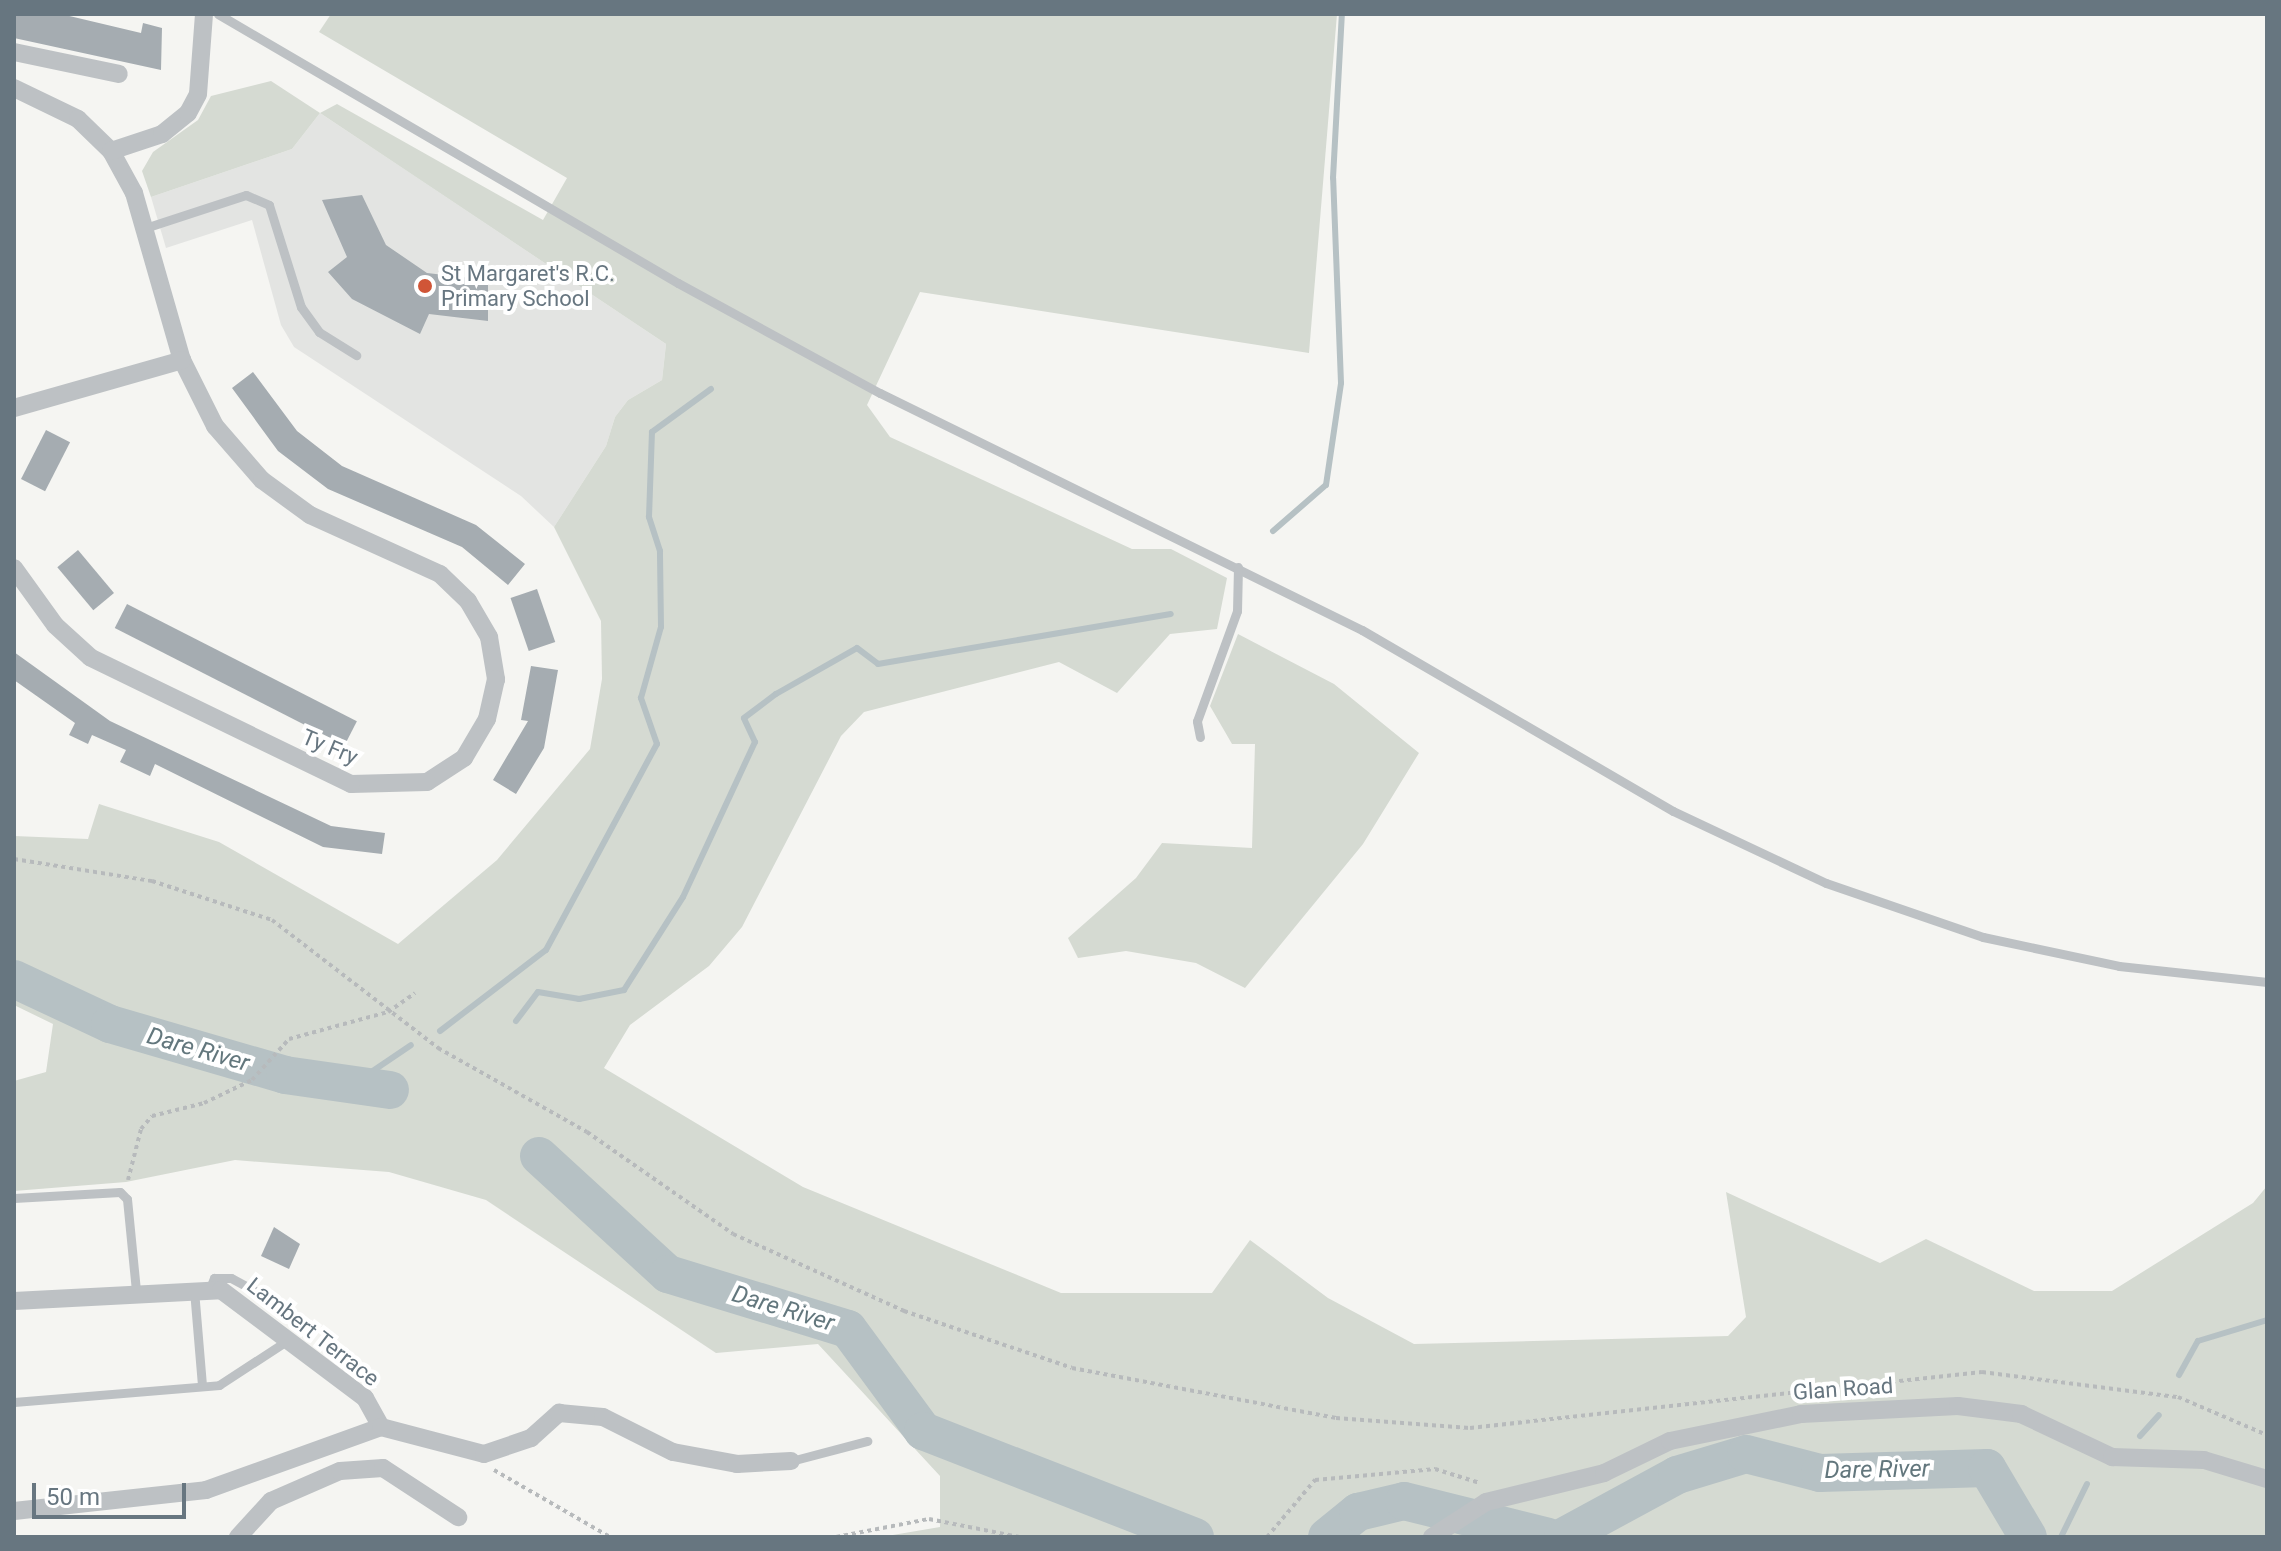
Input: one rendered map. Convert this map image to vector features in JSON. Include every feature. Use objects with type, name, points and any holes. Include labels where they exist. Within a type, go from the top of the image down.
[{"type":"street","points":[[14,88],[78,119],[111,151],[162,134],[188,113],[198,94],[204,14]]},
{"type":"street","points":[[14,52],[119,74]]},
{"type":"street","name":"Ty Fry","points":[[14,568],[55,625],[90,657],[351,784],[427,782],[464,758],[487,719],[496,679],[489,637],[468,601],[440,574],[310,515],[262,480],[215,426],[182,360],[145,228],[111,151]]},
{"type":"street","points":[[14,408],[182,360]]},
{"type":"street","points":[[14,1301],[202,1287]]},
{"type":"street","name":"Lambert Terrace","points":[[202,1287],[288,1340],[365,1398],[390,1429]]},
{"type":"street","name":"Glan Road","points":[[1432,1537],[1486,1502],[1604,1473],[1670,1441],[1772,1420],[1958,1406],[2021,1414],[2112,1457],[2204,1460],[2267,1479]]},
{"type":"street","points":[[14,1511],[206,1490],[390,1429],[484,1454],[531,1438],[559,1413],[603,1417],[673,1452],[737,1464],[791,1461]]},
{"type":"street","points":[[238,1537],[282,1496],[340,1471],[383,1468],[458,1517]]},
{"type":"street","points":[[261,1473],[282,1496]]},
{"type":"lane","points":[[218,14],[820,361],[1362,630],[1673,811],[1826,883],[1983,937],[2119,966],[2267,982]]},
{"type":"lane","points":[[145,228],[246,195],[269,205],[301,307],[319,332],[356,355]]},
{"type":"lane","points":[[1200,737],[1197,721],[1237,611],[1238,567]]},
{"type":"lane","points":[[14,1198],[120,1192],[127,1199],[136,1291]]},
{"type":"lane","points":[[202,1386],[202,1287],[214,1278],[231,1278],[291,1310]]},
{"type":"lane","points":[[14,1402],[219,1385],[288,1340]]},
{"type":"lane","points":[[791,1461],[867,1441]]},
{"type":"path","points":[[14,859],[152,881],[272,920],[388,1012],[587,1132],[733,1234],[904,1311],[1072,1368],[1364,1421]]},
{"type":"path","points":[[120,1192],[152,1116],[252,1080],[275,1059],[289,1039],[388,1012],[415,993]]},
{"type":"path","points":[[484,1454],[498,1475],[610,1537]]},
{"type":"path","points":[[1267,1537],[1315,1480],[1435,1469],[1517,1494]]},
{"type":"path","points":[[836,1537],[929,1519],[1019,1537]]},
{"type":"shaded area","points":[[331,14],[1337,14],[1309,353],[920,292],[867,405],[890,437],[1132,549],[1171,549],[1227,578],[1217,629],[1170,634],[1117,693],[1059,662],[864,712],[841,736],[742,927],[709,966],[630,1025],[604,1068],[803,1187],[1061,1293],[1212,1293],[1250,1240],[1328,1298],[1414,1344],[1728,1336],[1746,1317],[1726,1192],[1880,1263],[1926,1239],[2034,1291],[2112,1291],[2253,1203],[2267,1186],[2267,1537],[881,1537],[940,1527],[940,1476],[818,1344],[716,1353],[486,1200],[389,1172],[235,1160],[126,1182],[14,1191],[14,1081],[46,1072],[53,1024],[14,1005],[14,836],[88,839],[99,804],[219,842],[398,944],[497,860],[590,749],[602,679],[601,621],[554,527],[606,446],[615,417],[628,400],[662,380],[666,344],[320,113],[337,104],[543,220],[567,178],[319,32]]},
{"type":"shaded area","points":[[271,81],[320,113],[292,149],[151,197],[142,171],[153,152],[198,120],[211,96]]},
{"type":"shaded area","name":"St Margaret's R.C. Primary School","points":[[320,113],[666,344],[662,380],[628,400],[615,417],[606,446],[554,527],[521,496],[294,347],[281,325],[252,220],[166,248],[151,197],[292,149]]},
{"type":"shaded area","points":[[1238,634],[1334,684],[1419,753],[1363,844],[1245,988],[1196,963],[1126,951],[1078,958],[1068,938],[1136,878],[1162,843],[1252,848],[1255,744],[1232,744],[1210,706]]},
{"type":"building","points":[[14,14],[61,14],[141,33],[143,23],[162,28],[161,70],[14,38]]},
{"type":"building","points":[[362,195],[386,245],[427,273],[488,280],[488,321],[429,314],[420,334],[352,299],[328,272],[347,257],[322,200]]},
{"type":"building","points":[[253,372],[297,431],[342,466],[476,525],[525,564],[508,585],[462,547],[328,489],[278,451],[232,388]]},
{"type":"building","points":[[46,430],[70,442],[45,491],[21,479]]},
{"type":"building","points":[[78,550],[114,593],[93,610],[57,567]]},
{"type":"building","points":[[537,589],[555,642],[529,651],[511,598]]},
{"type":"building","points":[[127,604],[357,721],[345,745],[115,628]]},
{"type":"building","points":[[14,652],[110,721],[331,826],[385,833],[382,854],[323,847],[155,764],[150,776],[120,762],[126,750],[92,735],[88,744],[69,735],[75,723],[14,680]]},
{"type":"building","points":[[531,666],[558,670],[544,748],[516,794],[493,780],[528,721],[521,720]]},
{"type":"building","points":[[274,1227],[300,1244],[289,1269],[261,1256]]},
{"type":"waterway","points":[[1273,531],[1326,485],[1341,383],[1333,178],[1342,14]]},
{"type":"waterway","points":[[440,1031],[546,950],[657,744],[641,698],[661,627],[660,551],[649,517],[652,432],[711,389]]},
{"type":"waterway","points":[[516,1021],[538,992],[579,999],[624,990],[683,897],[755,742],[744,718],[776,694],[857,648],[878,664],[1171,614]]},
{"type":"waterway","name":"Dare River","points":[[14,979],[110,1024],[285,1075],[390,1090]]},
{"type":"waterway","points":[[352,1085],[411,1045]]},
{"type":"waterway","name":"Dare River","points":[[539,1156],[668,1274],[848,1329],[923,1431],[1195,1537]]},
{"type":"waterway","points":[[2179,1375],[2198,1341],[2267,1320]]},
{"type":"waterway","points":[[2140,1436],[2159,1415]]},
{"type":"waterway","name":"Dare River","points":[[1563,1537],[1677,1475],[1746,1454],[1820,1473],[1987,1468],[2028,1537]]},
{"type":"waterway","points":[[2061,1537],[2087,1484]]},
{"type":"waterway","name":"Dare River","points":[[1327,1537],[1358,1512],[1404,1501],[1548,1537]]},
{"type":"place","name":"St Margaret's R.C. Primary School","points":[[425,286]]}]
